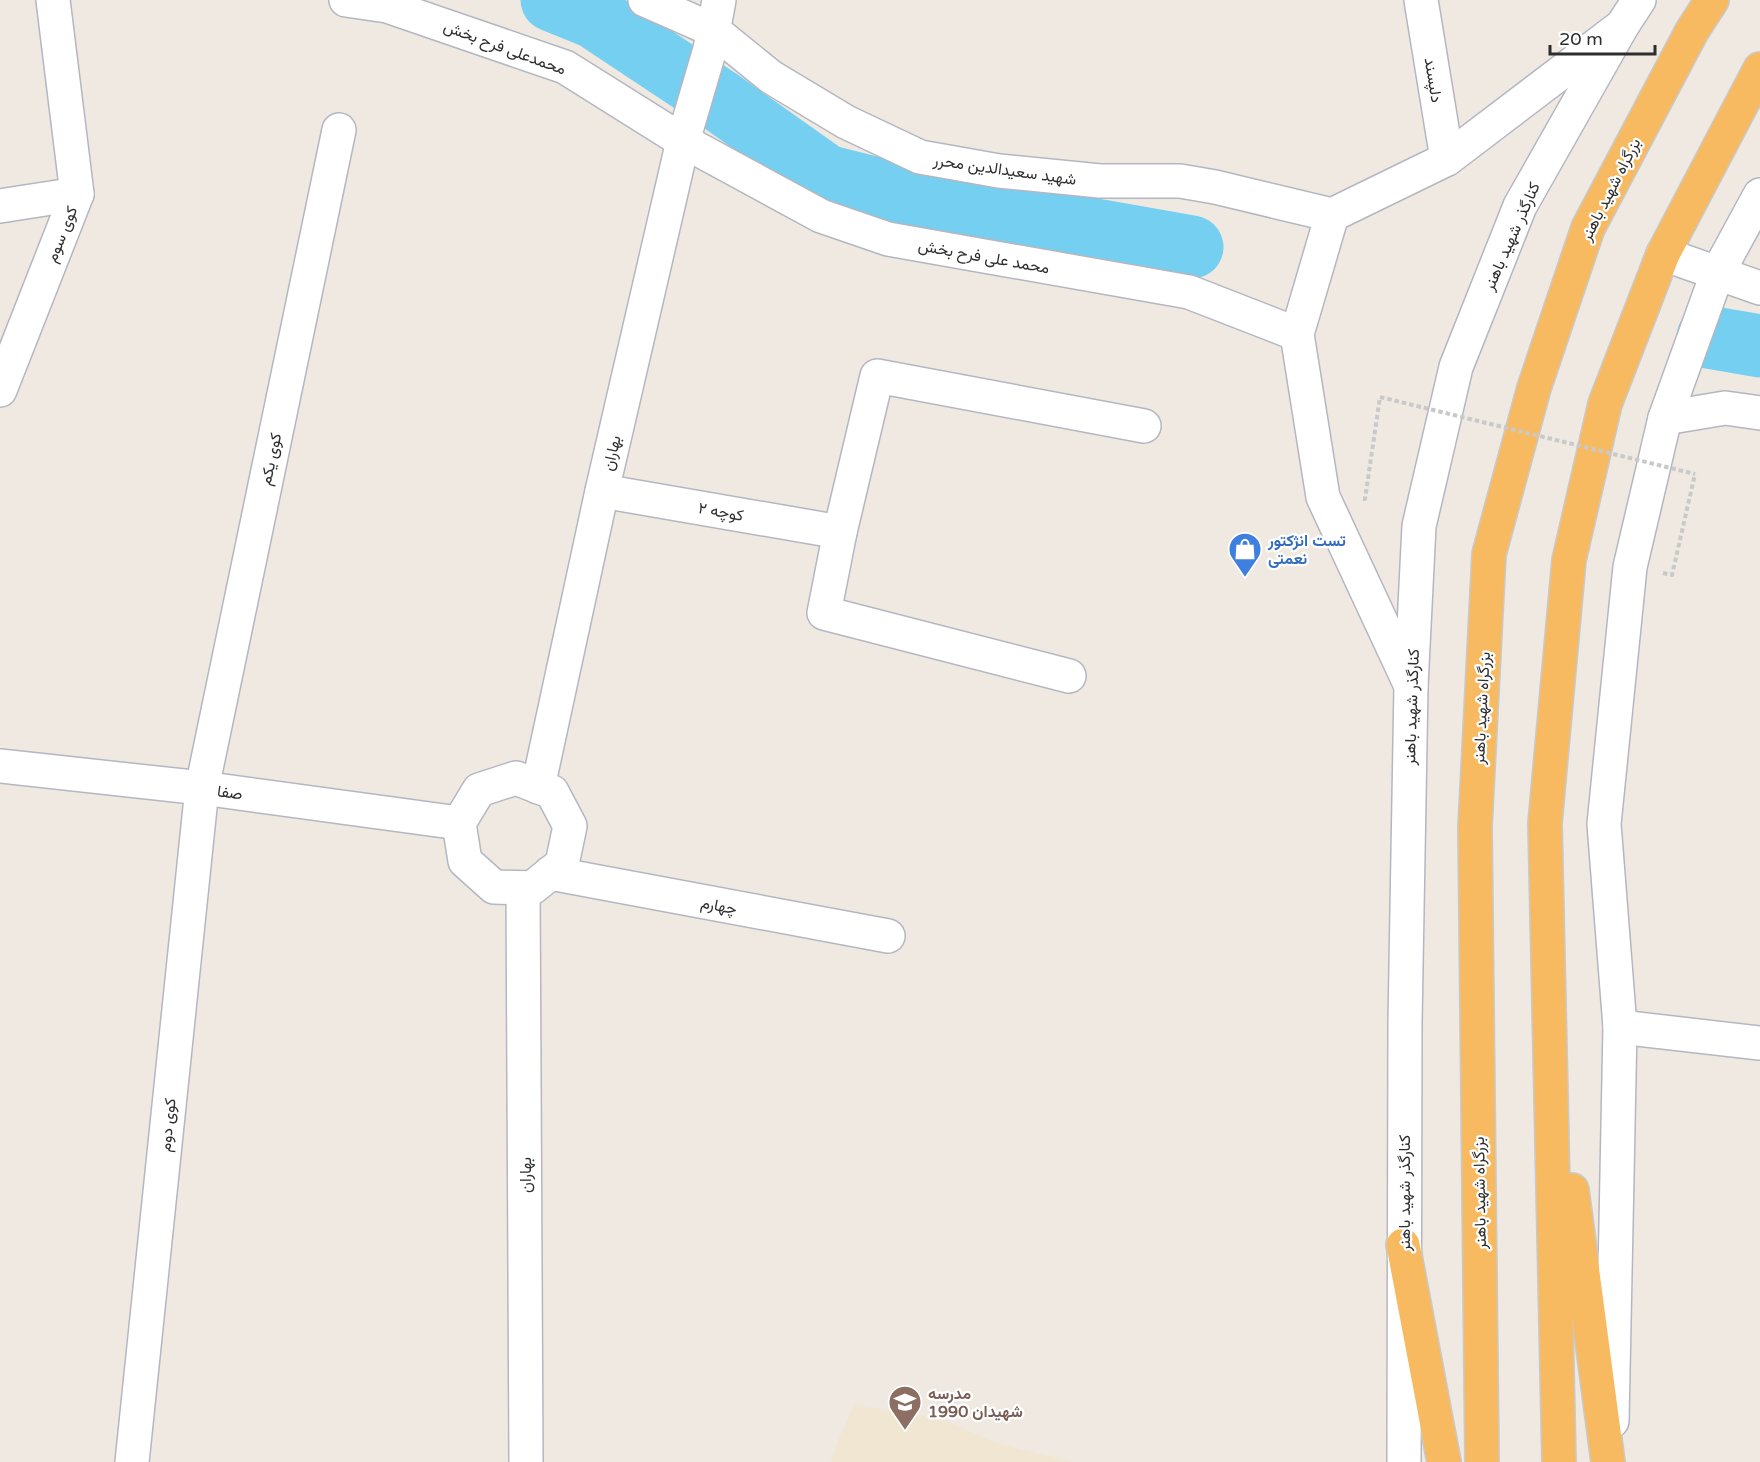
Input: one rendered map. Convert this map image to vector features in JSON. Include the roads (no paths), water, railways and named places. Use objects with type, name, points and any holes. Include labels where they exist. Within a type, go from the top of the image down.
[{"type":"highway","name":"بزرگراه شهید باهنر","points":[[1482,1462],[1475,827],[1489,554],[1534,388],[1588,228],[1692,31],[1712,0]]},
{"type":"highway","points":[[1559,1462],[1545,823],[1569,560],[1605,404],[1663,254],[1760,69]]},
{"type":"highway","points":[[1551,1035],[1610,1462]]},
{"type":"highway","points":[[1403,1245],[1444,1462]]},
{"type":"street","name":"کوی سوم","points":[[0,390],[77,194],[53,0]]},
{"type":"street","name":"محمدعلی فرح بخش","points":[[346,0],[387,6],[565,66],[686,130]]},
{"type":"street","name":"شهید سعیدالدین محرر","points":[[645,0],[714,26],[771,77],[846,122],[920,157],[999,171],[1100,181],[1180,181],[1332,215]]},
{"type":"street","name":"دلپسند","points":[[1421,0],[1447,159]]},
{"type":"street","points":[[1411,686],[1323,497],[1298,334],[1332,215],[1447,159],[1630,13]]},
{"type":"street","name":"کنارگذر شهید باهنر","points":[[1404,1462],[1403,1245],[1411,686],[1419,526],[1456,367],[1520,206],[1630,13]]},
{"type":"street","name":"بهاران","points":[[538,786],[602,491],[686,130],[714,26]]},
{"type":"street","name":"کوی یکم","points":[[202,788],[339,130]]},
{"type":"street","name":"محمد علی فرح بخش","points":[[686,130],[821,216],[888,239],[1189,292],[1298,334]]},
{"type":"street","points":[[0,206],[77,194]]},
{"type":"street","points":[[1610,1462],[1620,1027],[1604,824],[1630,567],[1665,418],[1717,274],[1760,195]]},
{"type":"street","points":[[1663,254],[1760,288]]},
{"type":"street","points":[[1069,676],[824,613],[840,532],[877,376],[1144,426]]},
{"type":"street","points":[[1665,418],[1725,408],[1760,413]]},
{"type":"street","name":"کوچه ۲","points":[[602,491],[840,532]]},
{"type":"street","name":"صفا","points":[[0,766],[202,788],[459,823]]},
{"type":"street","points":[[516,778],[538,786],[552,792],[570,826],[562,864],[537,880],[494,887],[465,861],[459,823],[479,790],[516,778]]},
{"type":"street","name":"کوی دوم","points":[[132,1462],[202,788]]},
{"type":"street","name":"بهاران","points":[[526,1462],[537,880]]},
{"type":"street","name":"چهارم","points":[[537,880],[888,936]]},
{"type":"street","points":[[1620,1027],[1760,1043]]},
{"type":"waterway","points":[[552,0],[594,17],[719,100],[826,176],[913,198],[1192,247]]},
{"type":"waterway","points":[[1708,337],[1760,346]]},
{"type":"place","name":"تست انژکتور نعمتی","points":[[1245,578]]},
{"type":"place","name":"مدرسه شهیدان 1990","points":[[905,1431]]}]
